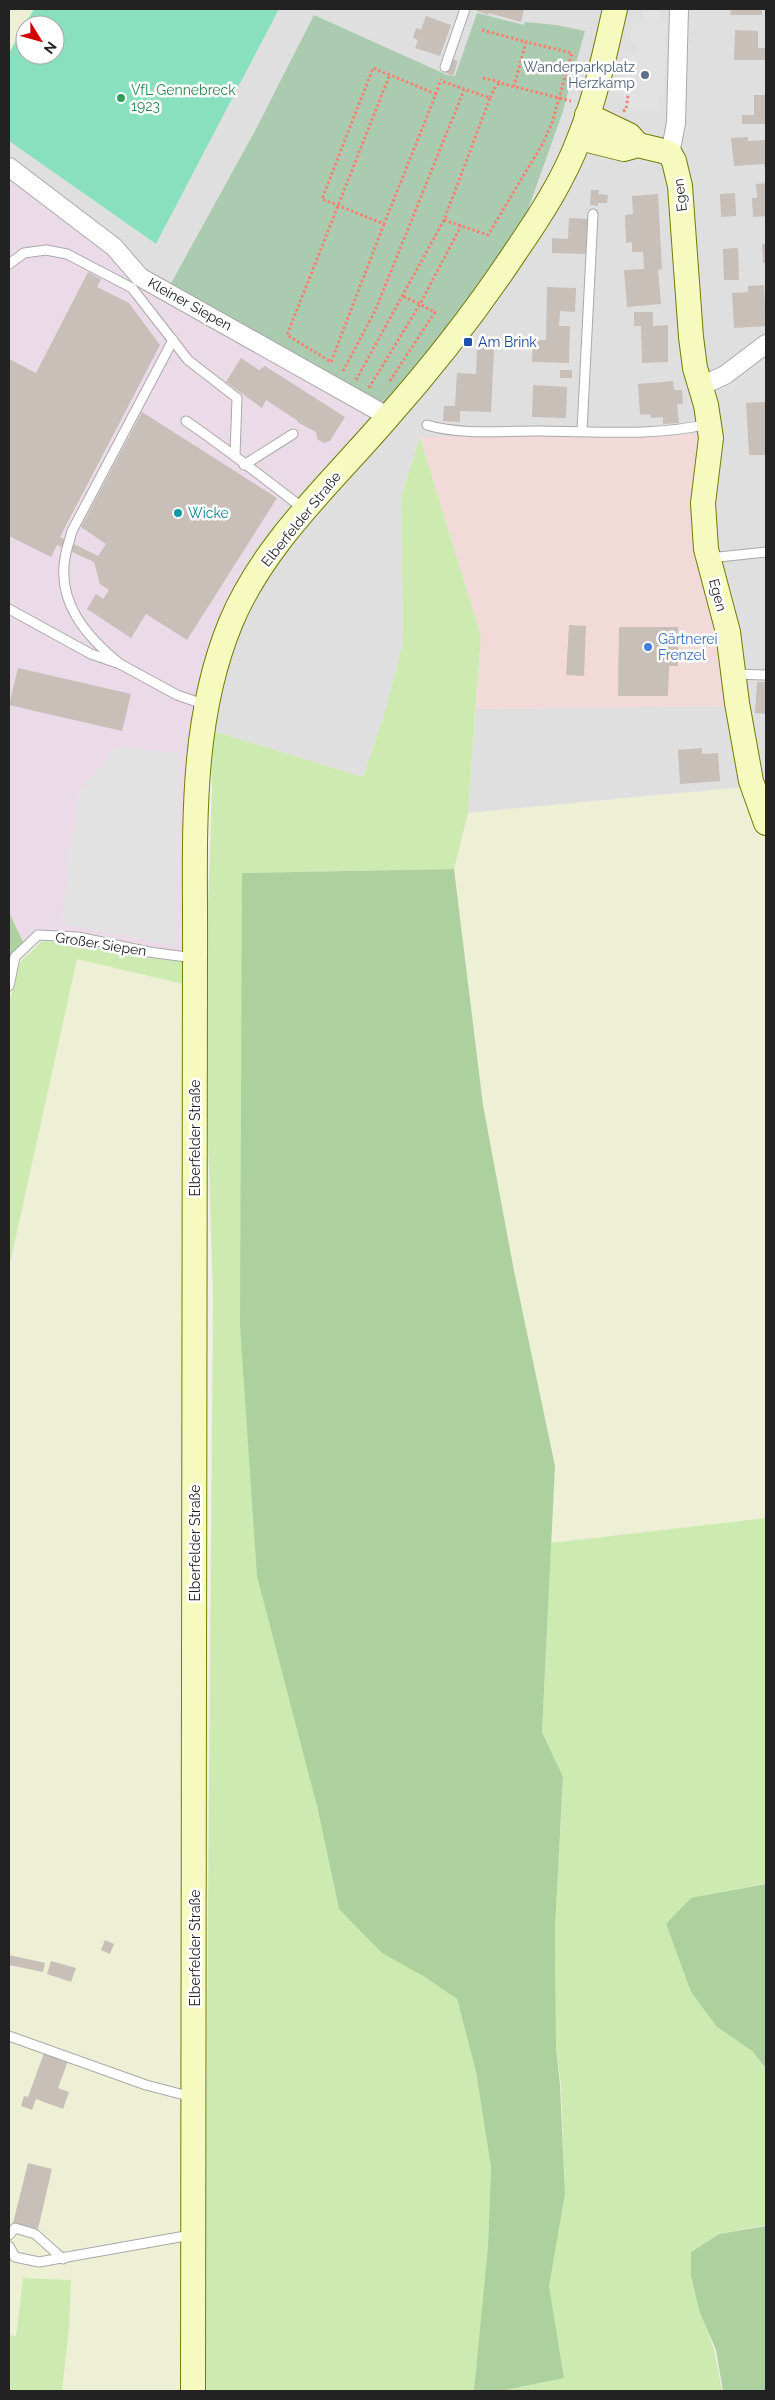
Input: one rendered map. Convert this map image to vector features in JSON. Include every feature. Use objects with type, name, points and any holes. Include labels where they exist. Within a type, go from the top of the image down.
[{"type":"main road","name":"Elberfelder Straße","points":[[193,2391],[196,780],[207,706],[220,651],[237,607],[266,559],[305,510],[388,417],[490,291],[548,200],[580,138],[589,111],[615,9]]},
{"type":"main road","points":[[589,111],[629,135],[638,145]]},
{"type":"main road","points":[[580,138],[624,149],[638,145],[670,154]]},
{"type":"main road","name":"Egen","points":[[670,154],[674,161],[680,186],[691,337],[695,368],[701,386],[708,424],[710,456],[703,503],[709,558],[728,632],[751,781],[766,823]]},
{"type":"street","name":"Egen","points":[[670,154],[676,123],[679,9]]},
{"type":"street","name":"Kleiner Siepen","points":[[9,167],[114,247],[140,277],[388,417]]},
{"type":"street","points":[[701,386],[725,375],[766,344]]},
{"type":"lane","points":[[445,68],[466,9]]},
{"type":"lane","points":[[582,430],[593,214]]},
{"type":"lane","points":[[9,264],[24,253],[46,250],[66,254],[132,288],[188,360],[237,398],[235,455]]},
{"type":"lane","points":[[120,664],[82,628],[70,605],[64,582],[64,558],[72,531],[173,340]]},
{"type":"lane","points":[[186,421],[235,455],[244,465],[305,510]]},
{"type":"lane","points":[[427,425],[474,431],[665,430],[708,424]]},
{"type":"lane","points":[[244,465],[293,434]]},
{"type":"lane","points":[[709,558],[766,552]]},
{"type":"lane","points":[[9,609],[91,654],[120,664],[177,695],[207,706]]},
{"type":"lane","points":[[733,674],[766,676]]},
{"type":"lane","name":"Großer Siepen","points":[[9,986],[15,957],[38,935],[78,937],[148,952],[195,958]]},
{"type":"lane","points":[[9,2036],[146,2085],[194,2097]]},
{"type":"lane","points":[[9,2235],[15,2228],[35,2234],[63,2258]]},
{"type":"lane","points":[[9,2246],[15,2257],[39,2262],[194,2235]]},
{"type":"path","points":[[444,220],[488,235],[543,144],[560,98],[572,53],[482,30]]},
{"type":"path","points":[[514,86],[526,42]]},
{"type":"path","points":[[323,379],[332,362],[436,94],[374,68],[322,200],[384,224]]},
{"type":"path","points":[[375,392],[332,362],[287,335],[390,74]]},
{"type":"path","points":[[483,78],[560,98],[589,111]]},
{"type":"path","points":[[440,81],[490,98]]},
{"type":"path","points":[[357,380],[444,220],[490,98],[496,86],[500,83]]},
{"type":"path","points":[[626,110],[629,87]]},
{"type":"path","points":[[343,371],[375,311],[464,90]]},
{"type":"path","points":[[369,388],[420,304],[461,226]]},
{"type":"path","points":[[386,387],[435,312],[403,296]]},
{"type":"shaded area","points":[[279,9],[766,9],[766,838],[760,832],[745,787],[468,813],[476,709],[731,706],[420,437],[401,496],[403,643],[384,715],[363,777],[210,730],[200,720],[222,608],[250,554],[287,504],[338,452],[128,270],[9,173],[9,141],[156,244]]},
{"type":"shaded area","name":"Wanderparkplatz Herzkamp","points":[[644,9],[661,10],[661,22],[667,23],[664,96],[658,96],[658,110],[626,110],[623,94],[627,55],[635,55],[636,43],[630,40],[633,22],[642,23]]},
{"type":"shaded area","points":[[9,173],[128,270],[372,412],[338,452],[287,504],[250,554],[222,608],[200,720],[192,956],[79,933],[38,930],[23,942],[9,912]]},
{"type":"shaded area","points":[[701,434],[732,706],[476,709],[481,636],[420,437]]},
{"type":"shaded area","points":[[117,746],[180,754],[176,946],[61,923],[78,794]]},
{"type":"green space","points":[[9,9],[34,9],[31,15],[15,15],[15,42],[9,53]]},
{"type":"green space","name":"VfL Gennebreck 1923","points":[[34,9],[279,9],[156,244],[9,141],[9,53],[15,42],[15,65],[65,65],[65,15],[31,15]]},
{"type":"green space","points":[[477,13],[524,25],[525,22],[556,25],[585,31],[562,114],[526,215],[469,304],[386,408],[169,287],[256,129],[314,15],[447,75],[455,76]]},
{"type":"green space","points":[[420,437],[481,636],[468,813],[454,869],[242,873],[317,1806],[339,1909],[457,1999],[476,2072],[491,2168],[488,2246],[475,2391],[204,2391],[213,1297],[204,1016],[212,792],[210,730],[363,777],[384,715],[403,643],[401,496]]},
{"type":"green space","points":[[746,787],[760,831],[766,838],[766,1518],[551,1543],[555,1462],[514,1271],[483,1105],[454,869],[468,813]]},
{"type":"green space","points":[[454,869],[483,1105],[514,1271],[555,1466],[542,1732],[563,1777],[555,1928],[556,2047],[560,2085],[565,2194],[549,2286],[564,2378],[501,2391],[474,2391],[488,2246],[491,2168],[476,2072],[457,1999],[425,1977],[382,1953],[339,1909],[317,1806],[257,1576],[240,1326],[242,873]]},
{"type":"green space","points":[[9,912],[23,942],[13,959],[9,974]]},
{"type":"green space","points":[[42,941],[98,947],[191,962],[192,986],[77,959],[9,1268],[9,1003],[20,962]]},
{"type":"green space","points":[[77,958],[192,986],[183,2391],[62,2391],[69,2328],[71,2281],[23,2278],[15,2336],[9,2335],[9,1268]]},
{"type":"green space","points":[[766,1518],[766,1883],[690,1899],[666,1925],[692,1992],[718,2028],[752,2051],[766,2070],[766,2225],[718,2234],[691,2253],[691,2280],[714,2349],[722,2391],[501,2391],[564,2378],[548,2284],[565,2195],[561,2086],[556,2046],[555,1928],[563,1778],[542,1732],[551,1543]]},
{"type":"green space","points":[[766,1884],[766,2069],[752,2051],[717,2027],[691,1992],[666,1924],[691,1898]]},
{"type":"green space","points":[[766,2226],[766,2391],[723,2391],[716,2350],[700,2313],[691,2277],[691,2252],[719,2234]]},
{"type":"green space","points":[[23,2278],[71,2280],[69,2328],[62,2391],[9,2391],[9,2335],[16,2336]]},
{"type":"building","points":[[477,9],[524,9],[521,22],[489,13],[488,15],[477,11]]},
{"type":"building","points":[[731,9],[762,9],[762,15],[730,15]]},
{"type":"building","points":[[426,16],[451,25],[440,56],[415,48],[418,40],[413,38],[416,28],[421,30]]},
{"type":"building","points":[[735,30],[758,31],[758,48],[766,48],[766,60],[734,60]]},
{"type":"building","points":[[451,59],[458,61],[453,76],[446,73]]},
{"type":"building","points":[[754,95],[766,95],[766,124],[742,124],[742,115],[754,115]]},
{"type":"building","points":[[748,137],[748,141],[766,140],[766,167],[764,167],[764,164],[734,166],[731,138]]},
{"type":"building","points":[[766,183],[766,216],[753,217],[752,198],[757,198],[756,184]]},
{"type":"building","points":[[591,190],[599,190],[598,194],[608,195],[607,203],[598,203],[598,206],[590,205]]},
{"type":"building","points":[[735,193],[736,216],[721,217],[720,194]]},
{"type":"building","points":[[658,194],[662,269],[658,270],[661,304],[627,307],[624,270],[644,269],[643,252],[632,252],[632,242],[626,243],[625,215],[633,214],[632,196]]},
{"type":"building","points":[[569,218],[589,219],[587,254],[552,253],[552,238],[568,239]]},
{"type":"building","points":[[762,244],[766,244],[766,263],[763,263]]},
{"type":"building","points":[[738,248],[739,280],[724,280],[723,249]]},
{"type":"building","points":[[88,272],[101,279],[97,287],[129,303],[160,345],[60,537],[98,556],[106,544],[81,527],[142,412],[277,498],[187,640],[146,614],[131,638],[87,609],[96,594],[103,599],[109,590],[100,584],[94,562],[57,545],[51,557],[9,536],[9,359],[36,373]]},
{"type":"building","points":[[764,285],[766,326],[734,328],[732,293],[748,292],[748,286]]},
{"type":"building","points":[[547,287],[576,288],[575,312],[560,311],[559,326],[570,326],[569,363],[532,362],[533,340],[546,340]]},
{"type":"building","points":[[634,312],[653,312],[653,326],[668,325],[668,362],[642,363],[641,326],[634,326]]},
{"type":"building","points":[[477,348],[494,349],[491,412],[460,411],[460,422],[443,421],[444,406],[455,406],[457,373],[476,374]]},
{"type":"building","points":[[241,358],[259,370],[265,366],[345,417],[330,441],[324,443],[317,439],[316,432],[297,422],[266,400],[262,408],[226,382]]},
{"type":"building","points":[[560,370],[572,370],[572,378],[560,378]]},
{"type":"building","points":[[673,381],[674,390],[682,390],[683,404],[677,404],[679,423],[663,424],[663,417],[651,418],[650,414],[640,415],[638,384]]},
{"type":"building","points":[[533,385],[567,387],[566,418],[532,417]]},
{"type":"building","points":[[766,402],[766,455],[749,455],[746,403]]},
{"type":"building","points":[[569,625],[586,626],[584,676],[566,675]]},
{"type":"building","name":"Gärtnerei Frenzel","points":[[619,627],[678,627],[678,666],[669,666],[668,696],[618,696]]},
{"type":"building","points":[[18,668],[131,694],[122,731],[9,705]]},
{"type":"building","points":[[757,682],[766,682],[766,714],[755,713]]},
{"type":"building","points":[[702,748],[702,754],[718,753],[720,781],[680,784],[678,750]]},
{"type":"building","points":[[105,1940],[114,1944],[110,1954],[101,1950]]},
{"type":"building","points":[[9,1955],[45,1963],[43,1972],[9,1965]]},
{"type":"building","points":[[51,1961],[76,1968],[71,1982],[47,1974]]},
{"type":"building","points":[[44,2053],[68,2061],[58,2088],[69,2092],[63,2109],[36,2099],[32,2110],[21,2106],[24,2096],[28,2097]]},
{"type":"building","points":[[28,2163],[52,2169],[38,2229],[13,2223]]},
{"type":"place","name":"Wanderparkplatz Herzkamp","points":[[645,75]]},
{"type":"place","name":"VfL Gennebreck 1923","points":[[121,98]]},
{"type":"place","name":"Am Brink","points":[[468,342]]},
{"type":"place","name":"Wicke","points":[[178,513]]},
{"type":"place","name":"Gärtnerei Frenzel","points":[[648,647]]}]
